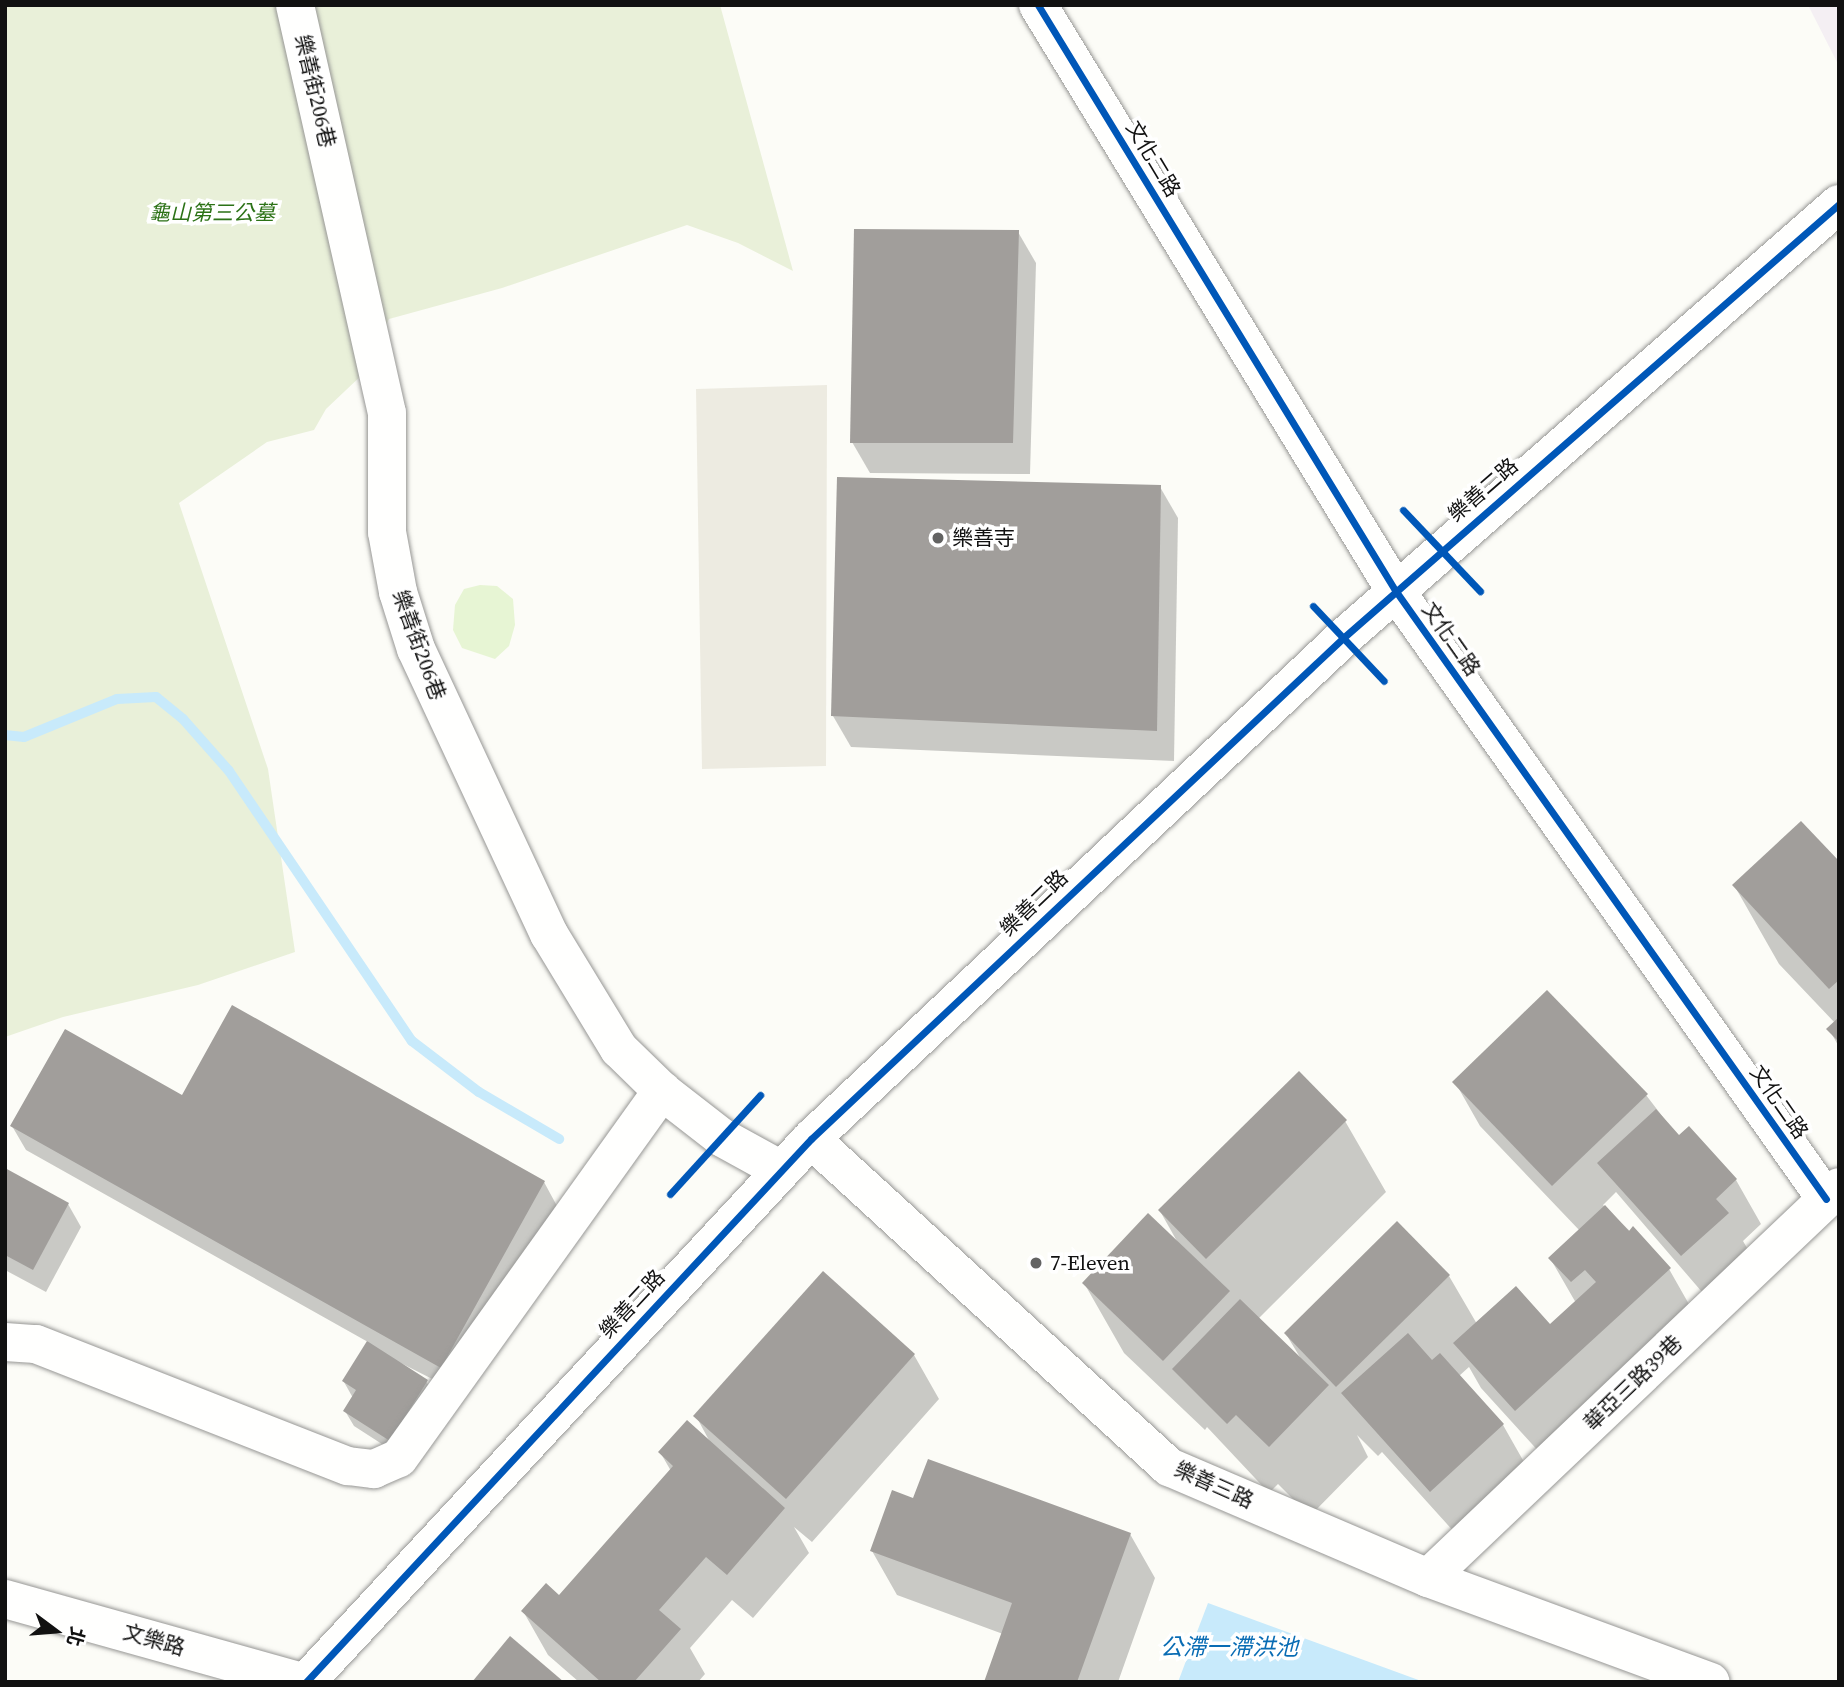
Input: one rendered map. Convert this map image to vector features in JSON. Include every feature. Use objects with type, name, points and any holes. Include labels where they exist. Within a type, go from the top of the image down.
[{"type":"street","name":"樂善街206巷","points":[[295,5],[387,413],[387,532],[398,592],[416,649],[549,934],[619,1049],[662,1091],[721,1137],[781,1170]]},
{"type":"street","name":"文化二路","points":[[1038,5],[1395,590],[1832,1193]]},
{"type":"street","name":"樂善二路","points":[[305,1682],[811,1139],[1198,770],[1395,590],[1839,204]]},
{"type":"street","points":[[5,1342],[36,1344],[348,1466],[374,1469],[399,1458],[662,1091]]},
{"type":"street","name":"樂善三路","points":[[811,1139],[1169,1466],[1428,1578],[1710,1682]]},
{"type":"street","name":"華亞三路39巷","points":[[1428,1578],[1832,1193]]},
{"type":"street","name":"文樂路","points":[[5,1599],[305,1682]]},
{"type":"shaded area","points":[[1808,5],[1839,5],[1839,66]]},
{"type":"shaded area","points":[[827,385],[826,766],[702,769],[696,389]]},
{"type":"green space","name":"龜山第三公墓","points":[[5,5],[720,5],[793,271],[738,243],[687,225],[502,288],[389,319],[364,373],[326,409],[314,430],[267,442],[179,503],[268,769],[295,952],[198,985],[63,1017],[5,1037]]},
{"type":"green space","points":[[480,585],[497,586],[513,599],[515,625],[509,646],[495,659],[462,648],[453,630],[455,605],[464,589]]},
{"type":"water","name":"公滯一滯洪池","points":[[1208,1603],[1424,1682],[1178,1682]]},
{"type":"building","points":[[854,229],[1019,230],[1013,443],[850,443]]},
{"type":"building","name":"樂善寺","points":[[837,477],[1161,485],[1157,731],[831,716]]},
{"type":"building","points":[[1801,821],[1839,861],[1839,980],[1829,989],[1732,885]]},
{"type":"building","points":[[1547,990],[1648,1094],[1552,1186],[1452,1082]]},
{"type":"building","points":[[232,1005],[545,1181],[441,1368],[10,1126],[65,1029],[182,1095]]},
{"type":"building","points":[[1839,1017],[1839,1042],[1826,1029]]},
{"type":"building","points":[[1299,1071],[1347,1120],[1206,1259],[1158,1210]]},
{"type":"building","points":[[1656,1109],[1679,1135],[1689,1126],[1737,1179],[1716,1199],[1729,1213],[1681,1256],[1597,1163]]},
{"type":"building","points":[[5,1168],[69,1203],[33,1270],[5,1255]]},
{"type":"building","points":[[1605,1205],[1629,1231],[1633,1226],[1671,1268],[1515,1411],[1453,1343],[1516,1286],[1550,1324],[1596,1282],[1585,1270],[1571,1282],[1548,1258]]},
{"type":"building","points":[[1148,1213],[1230,1291],[1163,1361],[1082,1283]]},
{"type":"building","points":[[1397,1221],[1450,1275],[1336,1387],[1284,1333]]},
{"type":"building","points":[[823,1271],[915,1354],[786,1499],[693,1416]]},
{"type":"building","points":[[1240,1299],[1329,1385],[1269,1447],[1236,1415],[1227,1424],[1172,1369]]},
{"type":"building","points":[[1408,1333],[1432,1360],[1440,1353],[1504,1424],[1430,1492],[1341,1393]]},
{"type":"building","points":[[367,1341],[428,1380],[390,1441],[343,1411],[356,1390],[342,1381]]},
{"type":"building","points":[[687,1420],[785,1508],[727,1575],[706,1557],[659,1610],[681,1629],[634,1682],[601,1682],[521,1611],[546,1583],[559,1595],[673,1466],[658,1452]]},
{"type":"building","points":[[928,1459],[1131,1533],[1077,1682],[984,1682],[1012,1603],[870,1551],[892,1490],[913,1498]]},
{"type":"building","points":[[510,1636],[564,1682],[472,1682]]},
{"type":"waterway","points":[[5,735],[24,737],[117,699],[156,697],[183,719],[229,771],[412,1041],[479,1092],[559,1139]]},
{"type":"cycle path","points":[[1038,5],[1395,590],[1826,1199]]},
{"type":"cycle path","points":[[306,1682],[811,1139],[1343,638],[1839,204]]},
{"type":"cycle path","points":[[1403,510],[1480,591]]},
{"type":"cycle path","points":[[1313,606],[1384,681]]},
{"type":"cycle path","points":[[670,1194],[760,1095]]},
{"type":"place","name":"樂善寺","points":[[938,538]]},
{"type":"place","name":"7-Eleven","points":[[1036,1263]]}]
